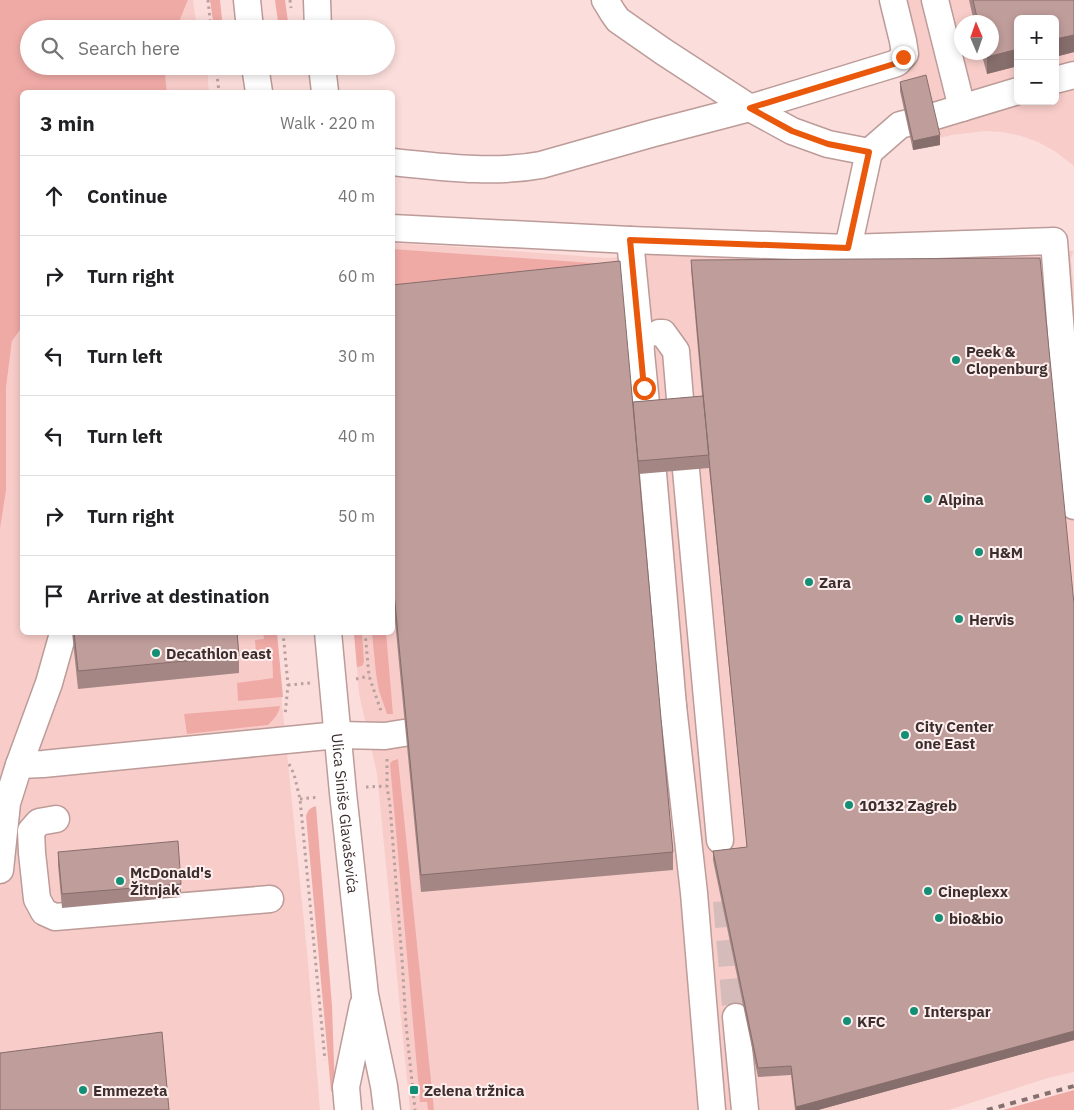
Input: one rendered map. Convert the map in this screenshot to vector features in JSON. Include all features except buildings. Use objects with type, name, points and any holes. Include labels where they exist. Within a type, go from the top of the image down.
[{"type":"street","points":[[247,0],[249,20]]},
{"type":"street","points":[[317,0],[318,20]]},
{"type":"street","points":[[606,0],[618,20],[750,108],[792,131],[828,144],[869,152]]},
{"type":"street","points":[[395,162],[483,170],[524,168],[541,165],[654,132],[750,108],[888,66],[898,62],[905,54],[893,0]]},
{"type":"street","points":[[935,0],[962,108]]},
{"type":"street","points":[[257,75],[259,90]]},
{"type":"street","points":[[323,75],[325,90]]},
{"type":"street","points":[[1059,79],[1074,75]]},
{"type":"street","points":[[848,248],[869,152],[900,125],[1014,92]]},
{"type":"street","points":[[395,228],[630,240],[848,248],[1054,241],[1074,506]]},
{"type":"street","points":[[630,240],[650,339],[647,414]]},
{"type":"street","points":[[573,351],[650,339],[662,333],[676,351],[682,411]]},
{"type":"street","points":[[686,470],[720,840]]},
{"type":"street","points":[[652,473],[673,706],[695,903],[712,1110]]},
{"type":"street","points":[[0,870],[7,803],[19,764],[49,683],[61,635]]},
{"type":"street","name":"Ulica Siniše Glavaševića","points":[[328,635],[365,994],[384,1086],[387,1110]]},
{"type":"street","points":[[606,712],[673,706]]},
{"type":"street","points":[[19,764],[43,764],[338,735],[385,736],[461,725]]},
{"type":"street","points":[[56,819],[39,822],[31,831],[36,899],[44,912],[55,917],[270,899]]},
{"type":"street","name":"Ulica Siniše Glavaševića","points":[[348,1110],[346,1087],[365,994]]},
{"type":"street","points":[[736,1017],[745,1110]]},
{"type":"path","points":[[208,0],[210,20]]},
{"type":"path","points":[[217,75],[219,90]]},
{"type":"path","points":[[282,635],[288,685],[285,722]]},
{"type":"path","points":[[365,635],[369,676],[383,719]]},
{"type":"path","points":[[387,755],[387,786],[402,949],[406,1025],[415,1110]]},
{"type":"path","points":[[288,762],[294,774],[300,799],[326,1065]]},
{"type":"path","points":[[300,799],[312,798]]},
{"type":"shaded area","points":[[0,0],[188,0],[180,20],[20,20],[20,75],[165,75],[167,90],[20,90],[20,330],[12,341],[6,388],[6,491],[0,529]]},
{"type":"shaded area","points":[[188,0],[193,0],[196,20],[180,20]]},
{"type":"shaded area","points":[[210,0],[220,0],[222,20],[213,20]]},
{"type":"shaded area","points":[[275,0],[285,0],[288,20],[278,20]]},
{"type":"shaded area","points":[[905,0],[1074,0],[1074,166],[1056,152],[1038,142],[1002,132],[985,131],[952,135],[939,138],[940,145],[913,150],[900,91],[903,90],[900,74],[911,67],[914,62]]},
{"type":"shaded area","points":[[165,75],[208,75],[209,90],[167,90]]},
{"type":"shaded area","points":[[395,243],[607,258],[668,253],[1074,251],[1071,258],[1074,290],[1074,1072],[1048,1078],[949,1110],[410,1110],[377,774],[359,694],[354,635],[395,635]]},
{"type":"shaded area","points":[[395,249],[618,264],[395,299]]},
{"type":"shaded area","points":[[20,330],[20,635],[275,635],[308,961],[320,1110],[0,1110],[0,529],[6,491],[6,388],[12,341]]},
{"type":"shaded area","points":[[263,635],[277,635],[283,697],[238,701],[237,683],[273,678],[272,653],[256,653],[255,640],[264,639]]},
{"type":"shaded area","points":[[354,635],[362,635],[364,662],[362,666],[357,667]]},
{"type":"shaded area","points":[[372,635],[386,635],[393,714],[387,714],[379,691]]},
{"type":"shaded area","points":[[280,706],[274,719],[268,725],[187,734],[184,714]]},
{"type":"shaded area","points":[[398,759],[434,1110],[428,1110],[427,1102],[420,1102],[390,764]]},
{"type":"shaded area","points":[[316,806],[332,1006],[335,1091],[333,1093],[331,1091],[306,816]]},
{"type":"shaded area","points":[[1074,1090],[1074,1110],[1003,1110]]},
{"type":"tunnel","points":[[726,901],[736,1017]]},
{"type":"railway","points":[[987,1110],[1074,1086]]},
{"type":"place","name":"Peek & Clopenburg","points":[[956,360]]},
{"type":"place","name":"Alpina","points":[[928,499]]},
{"type":"place","name":"H&M","points":[[979,552]]},
{"type":"place","name":"Zara","points":[[809,582]]},
{"type":"place","name":"Hervis","points":[[959,619]]},
{"type":"place","name":"Decathlon east","points":[[156,653]]},
{"type":"place","name":"City Center one East","points":[[905,735]]},
{"type":"place","name":"10132 Zagreb","points":[[849,805]]},
{"type":"place","name":"McDonald's Žitnjak","points":[[120,881]]},
{"type":"place","name":"Cineplexx","points":[[928,891]]},
{"type":"place","name":"bio&bio","points":[[939,918]]},
{"type":"place","name":"Interspar","points":[[914,1011]]},
{"type":"place","name":"KFC","points":[[847,1021]]},
{"type":"place","name":"Emmezeta","points":[[83,1090]]},
{"type":"place","name":"Zelena tržnica","points":[[414,1090]]},
{"type":"route","points":[[644,388],[630,240],[848,248],[869,152],[828,144],[792,131],[750,108],[894,64],[903,57]]}]
